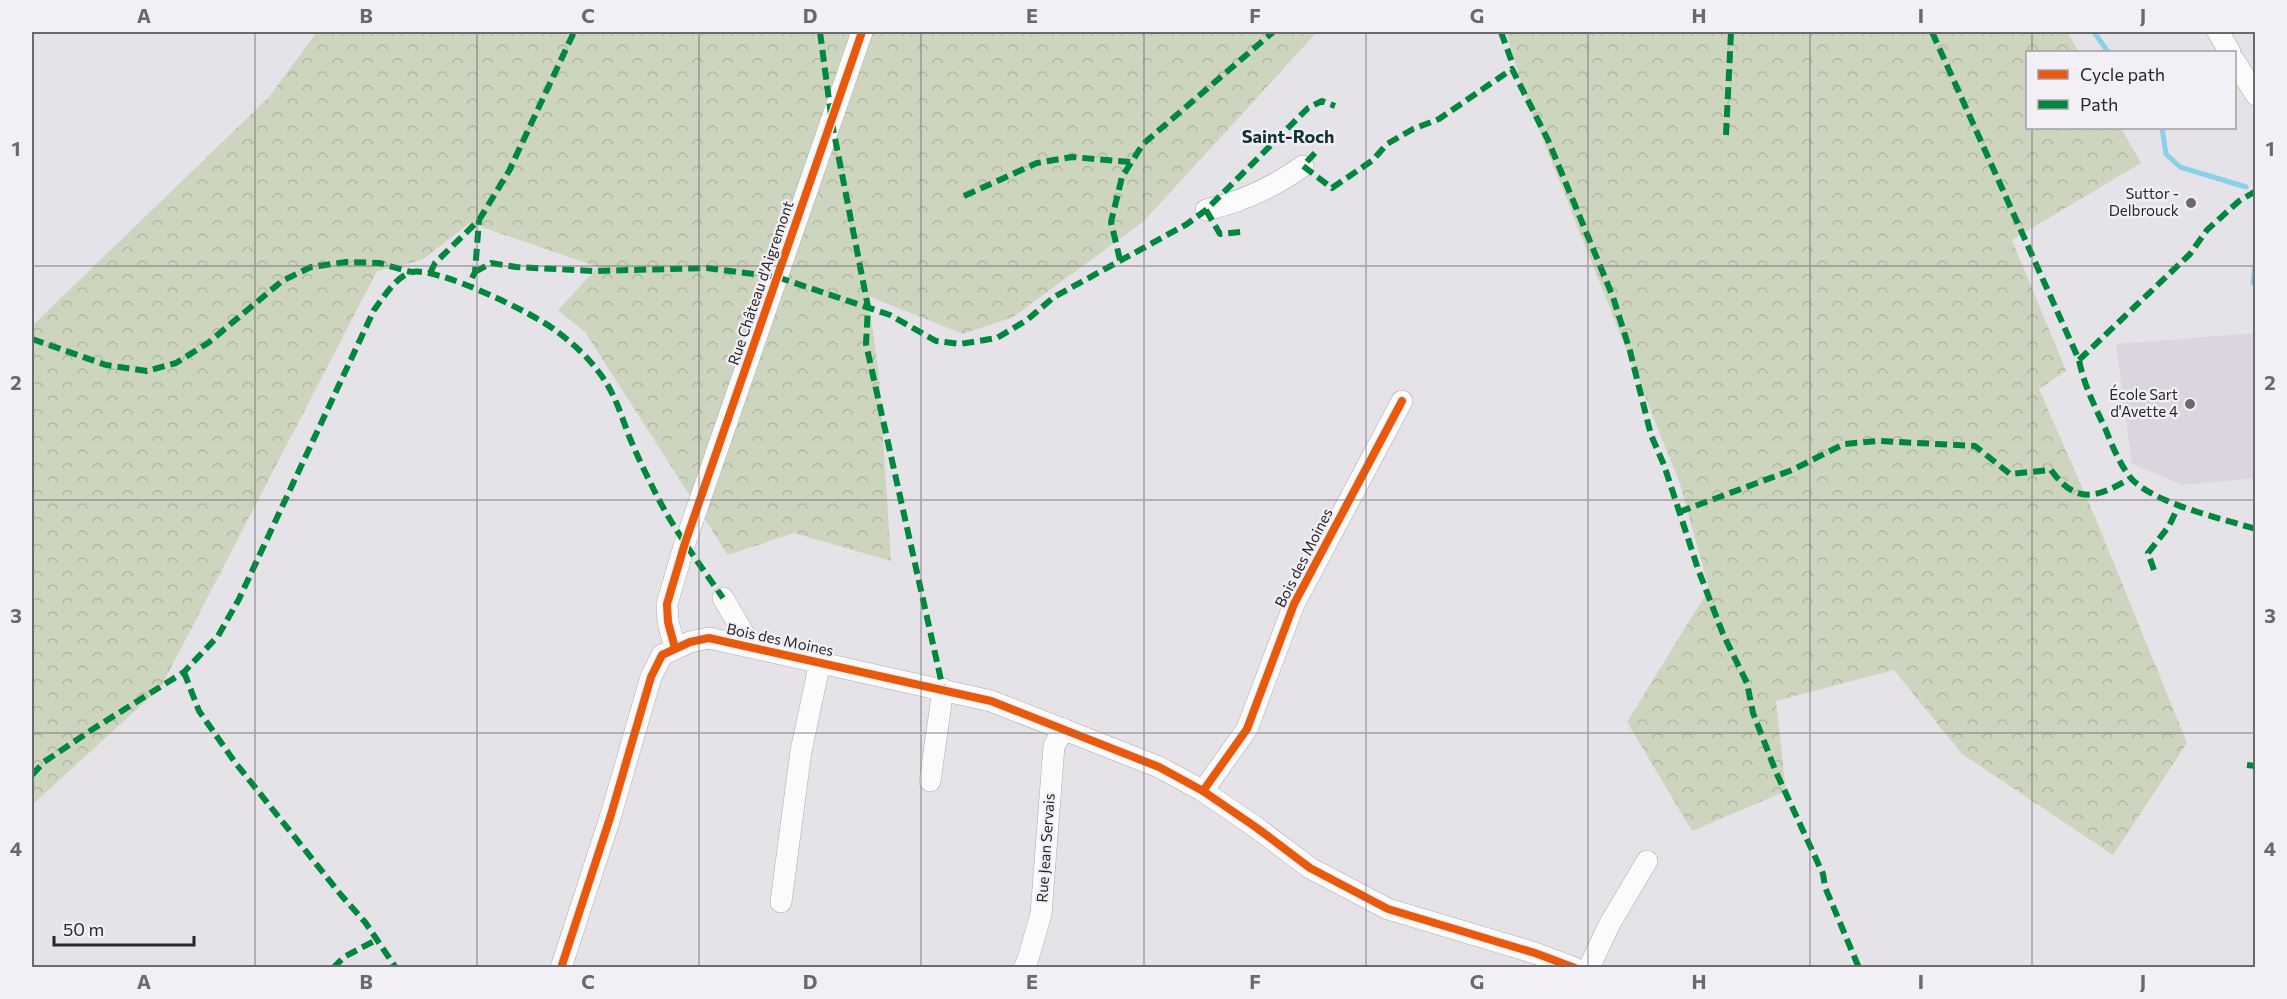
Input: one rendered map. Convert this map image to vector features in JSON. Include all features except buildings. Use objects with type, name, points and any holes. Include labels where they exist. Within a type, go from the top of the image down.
[{"type":"street","name":"Rue Château d'Aigremont","points":[[675,648],[668,622],[667,604],[685,543],[862,32]]},
{"type":"street","points":[[2218,32],[2229,51]]},
{"type":"street","points":[[2236,62],[2256,95]]},
{"type":"street","points":[[1206,210],[1227,206],[1281,182],[1303,166]]},
{"type":"street","name":"Bois des Moines","points":[[1203,791],[1247,729],[1294,604],[1402,401]]},
{"type":"street","points":[[723,598],[751,646]]},
{"type":"street","name":"Bois des Moines","points":[[561,968],[610,818],[651,677],[662,655],[675,648],[709,638],[992,701],[1159,768],[1203,791],[1310,868],[1388,909],[1533,960],[1575,968]]},
{"type":"street","points":[[781,902],[801,751],[820,662]]},
{"type":"street","points":[[930,781],[943,689]]},
{"type":"street","name":"Rue Jean Servais","points":[[1024,968],[1041,914],[1054,746],[1064,729]]},
{"type":"street","points":[[1589,968],[1609,925],[1647,861]]},
{"type":"shaded area","name":"École Sart d'Avette 4","points":[[2255,333],[2255,478],[2183,485],[2132,464],[2116,344]]},
{"type":"green space","points":[[317,32],[1317,32],[1144,221],[1013,317],[963,334],[868,296],[879,376],[891,561],[794,533],[728,555],[585,332],[558,310],[598,267],[470,223],[422,260],[377,271],[161,687],[32,805],[32,326],[269,97]]},
{"type":"green space","points":[[1506,32],[2067,32],[2078,51],[2026,51],[2026,129],[2122,129],[2141,163],[2012,240],[2066,371],[2039,389],[2095,517],[2187,743],[2113,855],[1962,754],[1894,670],[1776,701],[1786,791],[1692,831],[1627,722],[1709,589],[1680,484],[1523,90]]},
{"type":"waterway","points":[[2094,32],[2107,51]]},
{"type":"waterway","points":[[2162,129],[2166,154],[2180,167],[2246,187]]},
{"type":"waterway","points":[[2256,257],[2253,283],[2256,286]]},
{"type":"marked path","points":[[430,273],[435,263],[479,220],[509,171],[574,32]]},
{"type":"marked path","points":[[820,32],[832,123],[868,307],[866,344],[943,689]]},
{"type":"marked path","points":[[1120,260],[1111,222],[1122,177],[1143,144],[1273,32]]},
{"type":"marked path","points":[[1501,32],[1512,62]]},
{"type":"marked path","points":[[1726,135],[1731,32]]},
{"type":"marked path","points":[[1932,32],[2079,360],[2093,403],[2126,472],[2140,486],[2154,495],[2207,515],[2256,529]]},
{"type":"marked path","points":[[1315,153],[1303,166],[1332,188],[1373,160],[1387,144],[1413,129],[1439,119],[1512,69],[1548,140],[1613,297],[1630,351],[1651,435],[1664,465],[1698,569],[1723,634],[1747,683],[1753,713],[1776,772],[1823,874],[1825,887],[1859,968]]},
{"type":"marked path","points":[[475,272],[491,263],[516,267],[594,271],[707,268],[777,277],[890,315],[936,341],[960,344],[997,338],[1027,320],[1054,297],[1187,224],[1206,210],[1308,108],[1322,101],[1335,106]]},
{"type":"marked path","points":[[964,196],[1037,163],[1072,157],[1131,162]]},
{"type":"marked path","points":[[2079,360],[2190,254],[2207,230],[2239,201],[2256,191]]},
{"type":"marked path","points":[[1206,210],[1220,234],[1241,232]]},
{"type":"marked path","points":[[472,278],[475,272],[479,220]]},
{"type":"marked path","points":[[32,339],[106,365],[147,371],[176,363],[208,343],[282,281],[311,267],[346,262],[379,263],[411,272]]},
{"type":"marked path","points":[[32,775],[44,762],[184,672],[218,636],[239,599],[374,310],[395,283],[412,272],[425,272],[442,277],[507,303],[544,322],[589,360],[612,394],[637,455],[668,515],[685,544],[723,598]]},
{"type":"marked path","points":[[1679,512],[1792,470],[1844,444],[1879,441],[1975,446],[2010,474],[2051,470],[2069,489],[2088,495],[2108,490],[2131,478]]},
{"type":"marked path","points":[[2154,570],[2148,553],[2169,526],[2179,505]]},
{"type":"marked path","points":[[184,672],[199,711],[234,761],[365,922],[396,968]]},
{"type":"marked path","points":[[2247,765],[2256,766]]},
{"type":"marked path","points":[[333,968],[344,957],[378,939]]},
{"type":"cycle path","points":[[675,648],[668,622],[667,604],[685,543],[862,32]]},
{"type":"cycle path","points":[[1203,791],[1247,729],[1294,604],[1402,401]]},
{"type":"cycle path","points":[[561,968],[610,818],[651,677],[662,655],[690,642],[709,638],[991,701],[1159,767],[1203,791],[1310,868],[1388,909],[1535,953],[1575,968]]},
{"type":"place","name":"Suttor - Delbrouck","points":[[2191,203]]},
{"type":"place","name":"École Sart d'Avette 4","points":[[2190,404]]},
{"type":"district","name":"Saint-Roch","points":[[1288,137]]}]
